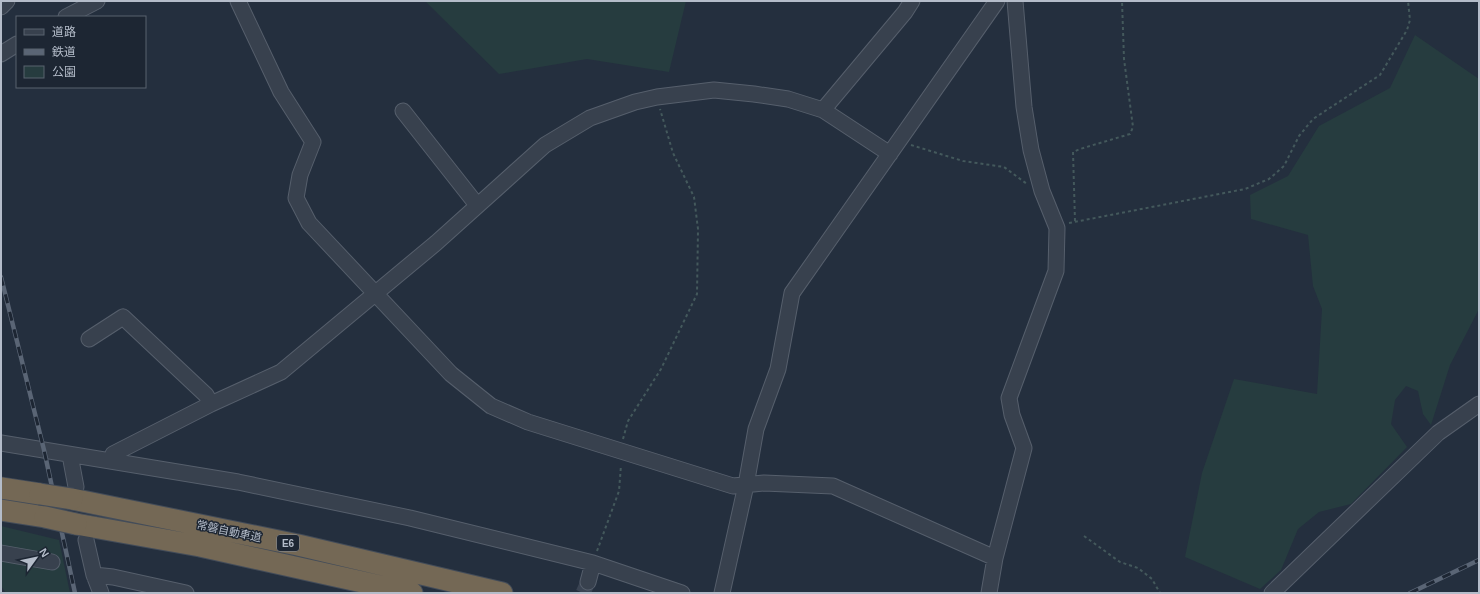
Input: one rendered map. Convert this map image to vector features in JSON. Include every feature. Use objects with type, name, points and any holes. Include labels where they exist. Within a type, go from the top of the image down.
[{"type":"highway","name":"常磐自動車道","points":[[1,488],[40,494],[74,493],[502,593]]},
{"type":"highway","name":"常磐自動車道","points":[[1,510],[45,517],[81,532],[223,551],[412,593]]},
{"type":"street","points":[[1,7],[7,1]]},
{"type":"street","points":[[68,16],[97,1]]},
{"type":"street","points":[[238,1],[281,92],[313,142],[300,175],[296,198],[309,223],[451,374],[491,406],[528,422],[620,452],[733,486],[764,483],[833,486],[996,558]]},
{"type":"street","points":[[823,110],[905,12],[912,1]]},
{"type":"street","points":[[722,593],[746,485],[756,429],[778,369],[792,293],[854,202],[890,154],[997,1]]},
{"type":"street","points":[[989,593],[996,558],[1024,448],[1012,415],[1009,398],[1056,271],[1057,228],[1042,191],[1031,150],[1024,107],[1015,1]]},
{"type":"street","points":[[1,54],[16,45]]},
{"type":"street","points":[[110,461],[113,454],[211,404],[281,372],[436,242],[545,145],[590,118],[635,102],[657,97],[714,90],[788,99],[823,110],[890,154]]},
{"type":"street","points":[[403,111],[477,205]]},
{"type":"street","points":[[90,340],[123,317],[206,395],[211,404]]},
{"type":"street","points":[[1272,593],[1438,433],[1479,404]]},
{"type":"street","points":[[1,443],[238,482],[402,517],[593,563],[682,593]]},
{"type":"street","points":[[70,455],[74,493]]},
{"type":"street","points":[[81,532],[101,593]]},
{"type":"street","points":[[1,553],[52,562]]},
{"type":"street","points":[[588,582],[593,563]]},
{"type":"street","points":[[94,575],[113,577],[186,593]]},
{"type":"path","points":[[1075,221],[1073,152],[1130,134],[1133,127],[1124,59],[1122,1]]},
{"type":"path","points":[[1057,228],[1075,221],[1245,189],[1269,179],[1284,166],[1299,136],[1313,119],[1380,75],[1407,30],[1410,20],[1408,1]]},
{"type":"path","points":[[593,563],[619,491],[622,470],[620,452],[628,420],[661,369],[697,294],[698,229],[694,197],[672,153],[657,97]]},
{"type":"path","points":[[900,139],[910,145],[963,161],[1004,167],[1034,189],[1042,191]]},
{"type":"path","points":[[1084,536],[1120,562],[1138,568],[1152,579],[1160,593]]},
{"type":"green space","points":[[425,1],[686,1],[669,72],[587,59],[499,74]]},
{"type":"green space","points":[[1415,35],[1479,79],[1479,309],[1450,365],[1431,425],[1423,414],[1418,391],[1406,386],[1395,400],[1391,424],[1407,447],[1351,504],[1319,512],[1298,529],[1281,570],[1260,589],[1185,557],[1202,473],[1234,379],[1317,394],[1322,309],[1313,286],[1308,235],[1251,219],[1250,195],[1288,176],[1319,126],[1390,88]]},
{"type":"green space","points":[[1,526],[59,540],[70,593],[6,593],[1,586]]},
{"type":"tunnel","points":[[583,593],[588,582]]},
{"type":"railway","points":[[1,277],[44,450],[75,593]]},
{"type":"railway","points":[[1410,593],[1479,560]]}]
